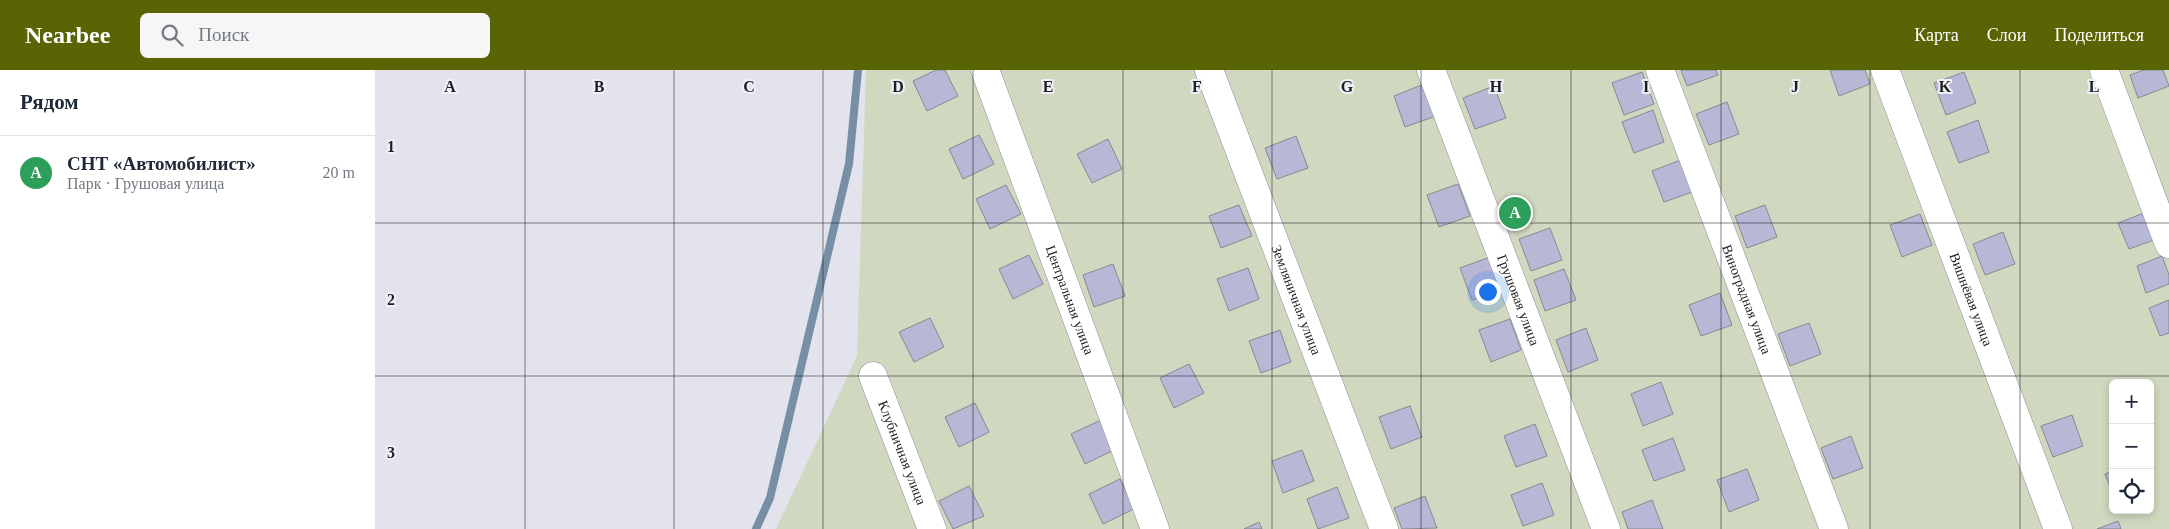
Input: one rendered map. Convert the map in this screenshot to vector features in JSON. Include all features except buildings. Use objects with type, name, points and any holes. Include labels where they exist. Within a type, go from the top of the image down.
[{"type":"street","name":"Центральная улица","points":[[985,70],[1155,529]]},
{"type":"street","name":"Земляничная улица","points":[[1209,70],[1384,529]]},
{"type":"street","name":"Грушовая улица","points":[[1431,70],[1606,529]]},
{"type":"street","name":"Виноградная улица","points":[[1660,70],[1834,529]]},
{"type":"street","name":"Вишнёвая улица","points":[[1885,70],[2058,529]]},
{"type":"street","points":[[2104,70],[2169,244]]},
{"type":"street","name":"Клубничная улица","points":[[873,376],[932,529]]},
{"type":"green space","points":[[866,70],[2169,70],[2169,529],[776,529],[857,356]]},
{"type":"waterway","points":[[756,529],[770,498],[849,164],[858,70]]},
{"type":"place","name":"СНТ «Автомобилист»","points":[[1515,213]]}]
